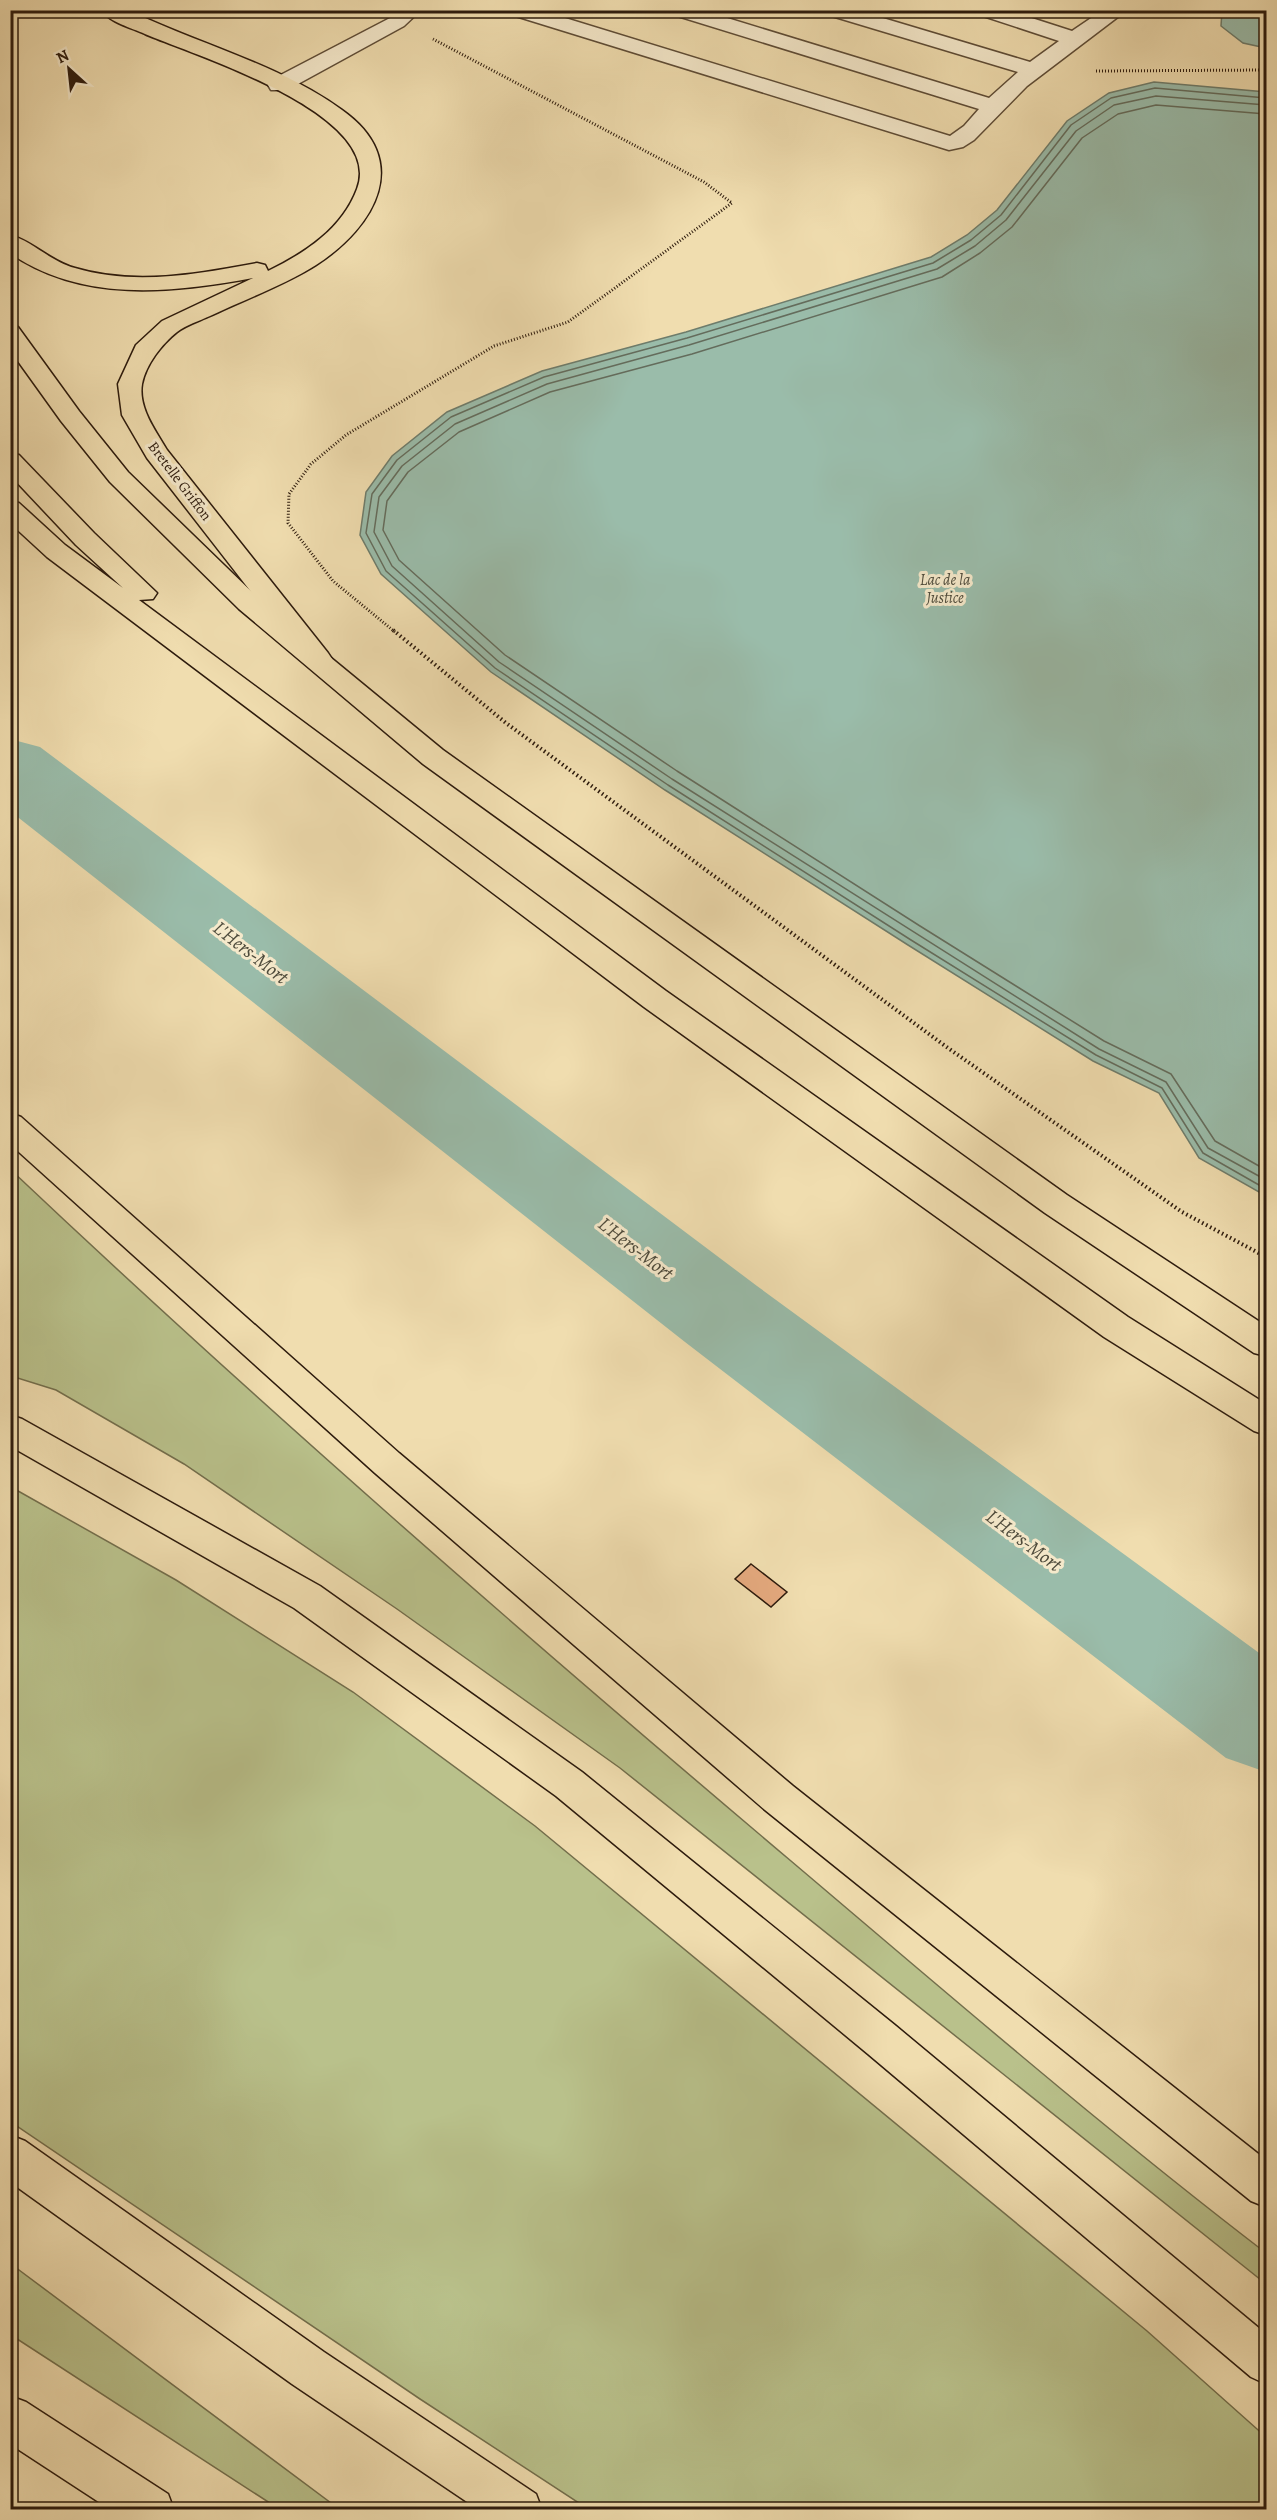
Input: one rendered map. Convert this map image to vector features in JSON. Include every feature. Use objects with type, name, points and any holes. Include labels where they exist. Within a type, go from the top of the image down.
[{"type":"main road","name":"Bretelle Griffon","points":[[111,10],[279,85],[330,111],[355,133],[369,154],[372,180],[361,206],[333,238],[307,261],[170,326],[145,350],[130,384],[134,415],[156,453],[318,659]]},
{"type":"main road","name":"Bretelle Griffon","points":[[10,242],[22,252],[52,267],[97,281],[147,285],[207,280],[258,269],[333,238]]},
{"type":"main road","points":[[10,332],[70,416],[119,477],[248,603],[318,659],[432,758],[1056,1204],[1266,1343]]},
{"type":"main road","points":[[10,460],[85,538],[264,705]]},
{"type":"main road","points":[[10,509],[56,550],[665,1006],[1116,1327],[1266,1421]]},
{"type":"main road","points":[[10,1125],[387,1463],[779,1798],[1266,2186]]},
{"type":"main road","points":[[10,1429],[307,1597],[569,1784],[882,2040],[1266,2362]]},
{"type":"main road","points":[[10,2156],[308,2368],[520,2510]]},
{"type":"main road","points":[[10,2418],[152,2510]]},
{"type":"lane","points":[[516,10],[949,143],[961,141],[993,106],[1034,70],[1117,10]]},
{"type":"lane","points":[[678,10],[993,106]]},
{"type":"lane","points":[[832,10],[1034,70]]},
{"type":"lane","points":[[984,10],[1075,39]]},
{"type":"lane","points":[[279,85],[404,16]]},
{"type":"path","points":[[404,16],[704,182],[732,202],[568,322],[494,346],[346,435],[311,464],[289,494],[288,523],[333,581],[506,723],[957,1054],[1182,1212],[1266,1257]]},
{"type":"path","points":[[1092,71],[1266,70]]},
{"type":"green space","points":[[11,1170],[202,1347],[592,1692],[1026,2060],[1266,2253],[1266,2284],[620,1768],[397,1609],[184,1464],[56,1390],[11,1376]]},
{"type":"green space","points":[[11,1487],[176,1580],[353,1692],[535,1826],[1147,2331],[1266,2437],[1266,2509],[588,2509],[420,2399],[11,2122]]},
{"type":"green space","points":[[11,2264],[339,2509],[279,2509],[11,2335]]},
{"type":"water","points":[[1222,11],[1266,11],[1266,48],[1243,43],[1221,26]]},
{"type":"water","name":"Lac de la Justice","points":[[1154,82],[1266,92],[1266,1196],[1199,1158],[1159,1093],[1093,1061],[908,945],[665,790],[491,672],[381,574],[360,535],[366,492],[392,456],[447,412],[542,371],[686,332],[931,257],[967,235],[997,210],[1067,121],[1109,93]]},
{"type":"building","points":[[751,1564],[787,1592],[771,1607],[735,1579]]},
{"type":"waterway","name":"L'Hers-Mort","points":[[10,767],[721,1314],[1266,1722]]}]
